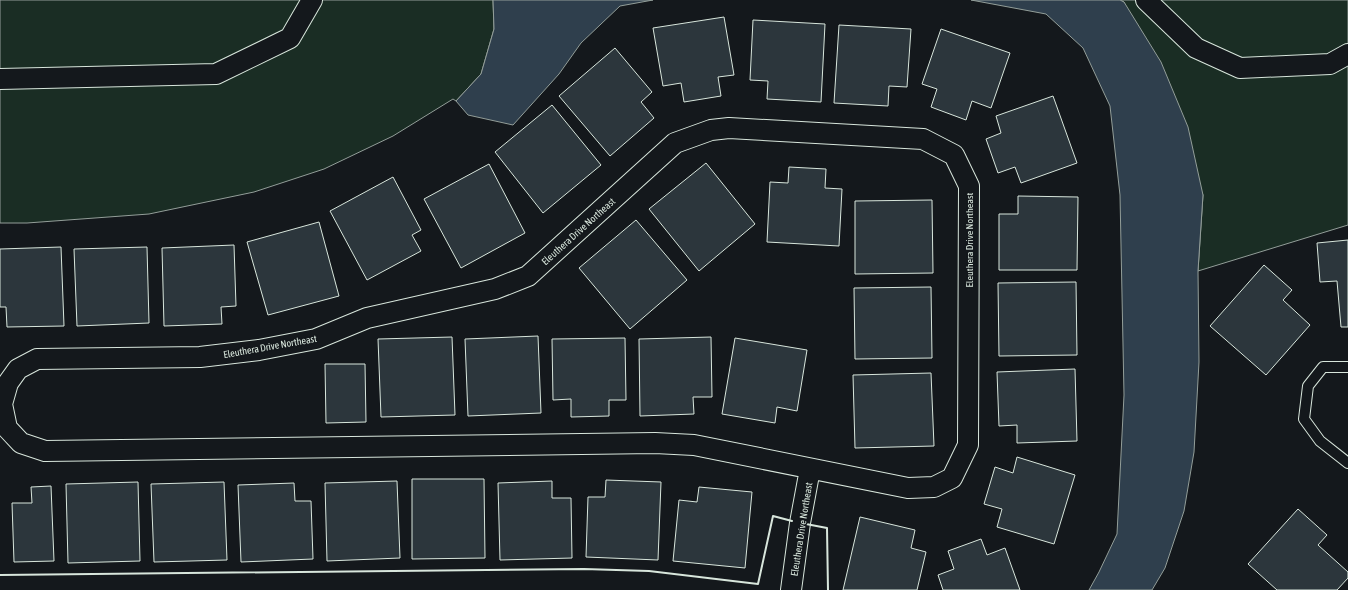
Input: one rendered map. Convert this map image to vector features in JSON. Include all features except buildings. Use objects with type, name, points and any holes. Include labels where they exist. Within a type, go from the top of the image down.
[{"type":"street","points":[[0,79],[216,74],[290,38],[312,0]]},
{"type":"street","points":[[1146,0],[1196,48],[1240,68],[1330,64],[1348,54]]},
{"type":"street","name":"Eleuthera Drive Northeast","points":[[729,128],[923,139],[954,155],[969,186],[968,445],[952,478],[934,487],[908,488],[810,469],[694,444],[655,443],[45,451],[21,443],[7,428],[2,404],[8,383],[18,369],[37,359],[200,357],[259,350],[316,339],[367,318],[501,287],[528,276],[675,144],[711,130],[729,128]]},
{"type":"street","name":"Eleuthera Drive Northeast","points":[[791,590],[800,523],[810,469]]},
{"type":"lane","points":[[1348,367],[1323,367],[1308,386],[1304,419],[1320,441],[1348,463]]},
{"type":"green space","points":[[0,0],[493,0],[494,29],[481,74],[456,101],[453,99],[393,136],[324,169],[254,192],[149,214],[27,223],[0,223]]},
{"type":"green space","points":[[1120,0],[1348,0],[1348,225],[1198,271],[1203,195],[1124,2]]},
{"type":"water","points":[[493,0],[653,0],[620,6],[581,43],[559,74],[513,125],[468,115],[456,101],[481,74],[494,29]]},
{"type":"water","points":[[971,0],[1120,0],[1124,2],[1161,62],[1188,127],[1203,195],[1198,271],[1199,362],[1194,452],[1184,511],[1165,568],[1152,590],[1089,590],[1117,534],[1124,395],[1120,195],[1110,106],[1083,48],[1046,14]]},
{"type":"wall","points":[[0,575],[584,569],[649,571],[758,584],[773,516],[792,521]]},
{"type":"wall","points":[[806,524],[827,528],[828,590]]}]
